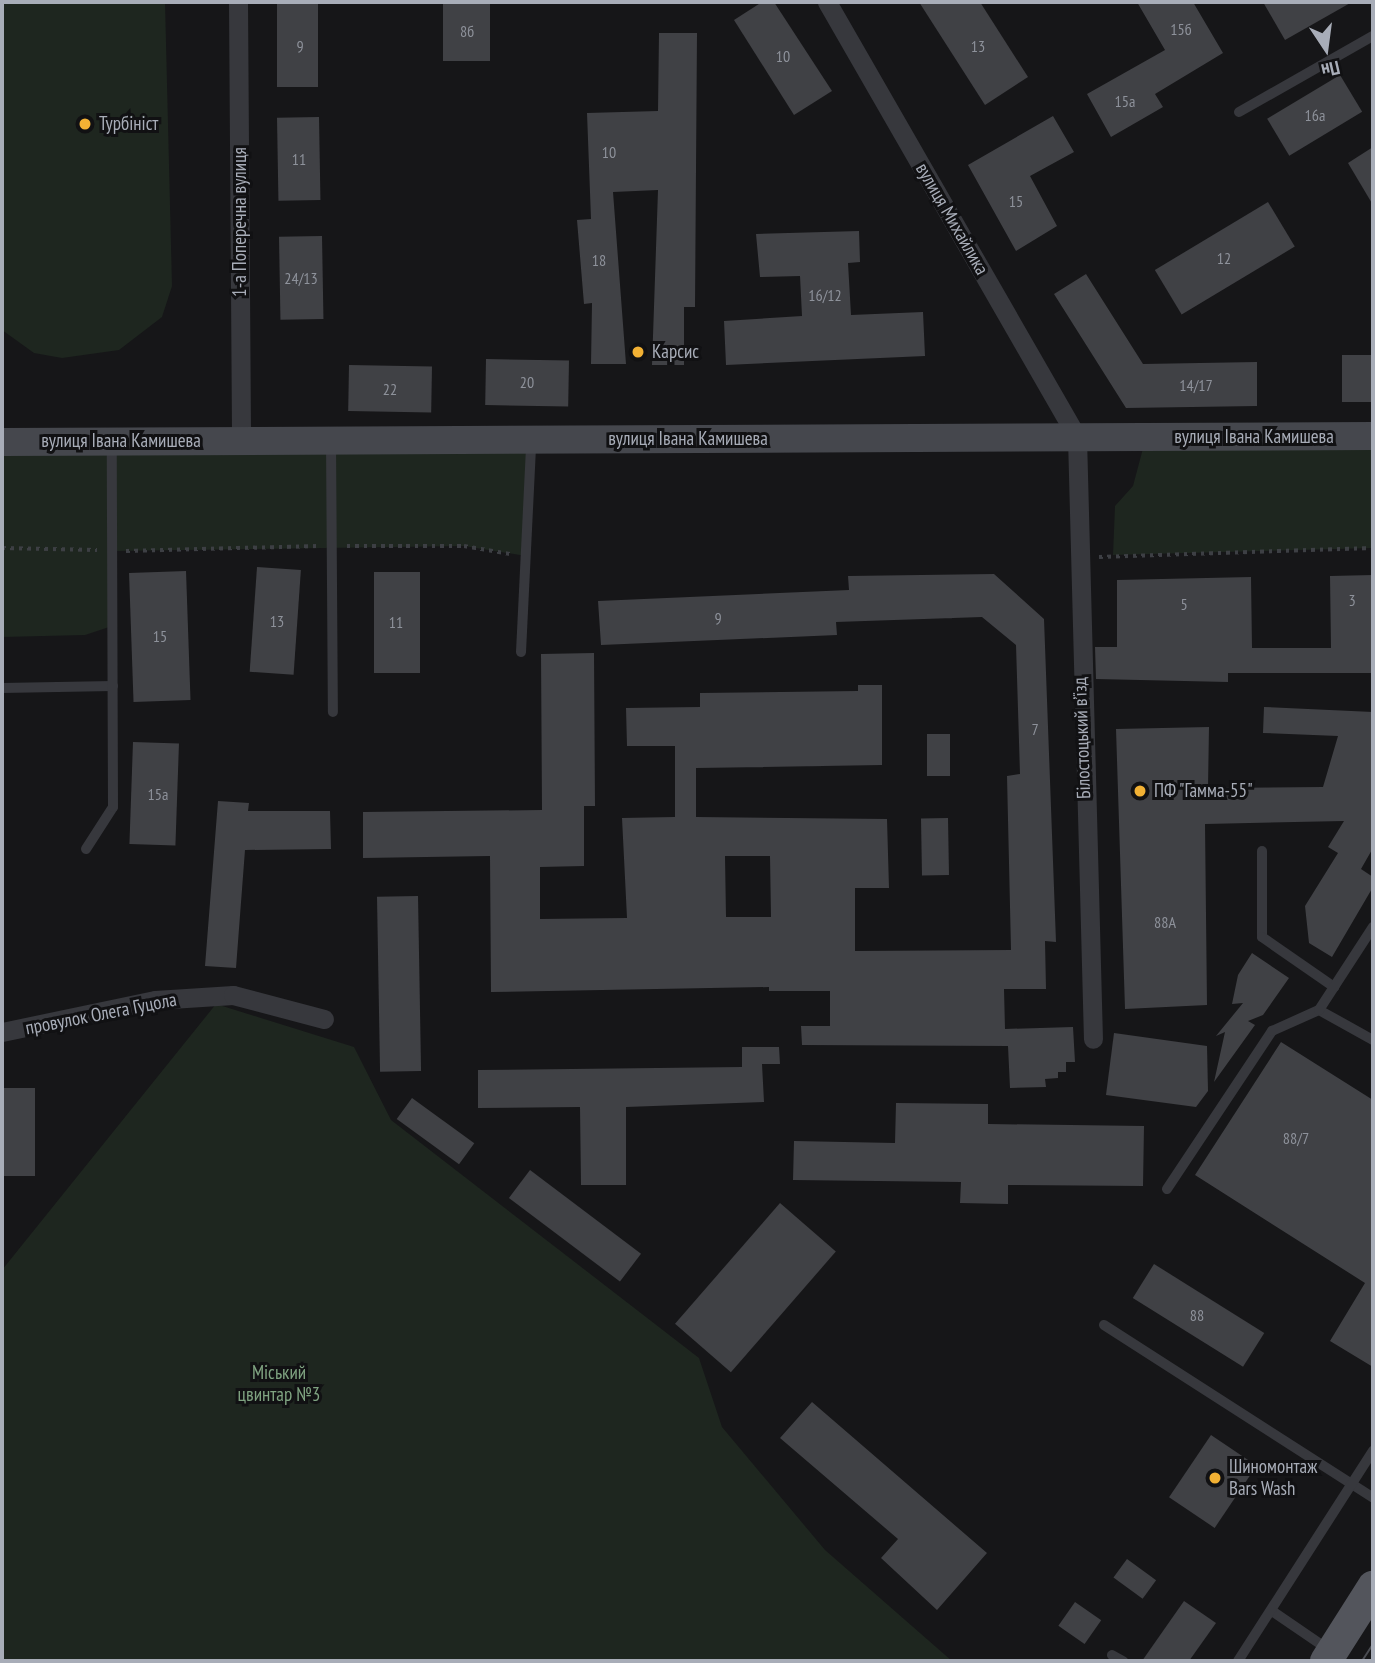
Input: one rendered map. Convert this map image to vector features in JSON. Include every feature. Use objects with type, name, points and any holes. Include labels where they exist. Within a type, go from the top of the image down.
[{"type":"main road","points":[[1329,1657],[1373,1587]]},
{"type":"street","name":"1-а Поперечна вулиця","points":[[238,2],[241,441]]},
{"type":"street","name":"вулиця Михайлика","points":[[827,2],[1077,437]]},
{"type":"street","name":"вулиця Івана Камишева","points":[[2,442],[1373,436]]},
{"type":"street","name":"Білостоцький в’їзд","points":[[1077,437],[1078,558],[1093,1039]]},
{"type":"street","name":"провулок Олега Гуцола","points":[[2,1032],[155,1000],[233,995],[324,1020]]},
{"type":"lane","points":[[1239,112],[1373,36]]},
{"type":"lane","points":[[521,652],[531,440]]},
{"type":"lane","points":[[86,849],[113,807],[112,441]]},
{"type":"lane","points":[[331,441],[333,712]]},
{"type":"lane","points":[[2,688],[113,686]]},
{"type":"lane","points":[[1262,851],[1262,937],[1334,987]]},
{"type":"lane","points":[[1167,1189],[1272,1031],[1319,1010],[1373,927]]},
{"type":"lane","points":[[1319,1010],[1373,1040]]},
{"type":"lane","points":[[1104,1325],[1373,1498]]},
{"type":"lane","points":[[1238,1661],[1373,1451]]},
{"type":"lane","points":[[1272,1611],[1329,1657]]},
{"type":"lane","points":[[1112,1655],[1123,1661]]},
{"type":"path","points":[[2,548],[112,551],[464,546],[526,556]]},
{"type":"path","points":[[1078,558],[1373,548]]},
{"type":"green space","name":"Турбініст","points":[[2,2],[165,2],[172,286],[162,317],[119,350],[62,358],[34,353],[2,330]]},
{"type":"green space","points":[[1373,436],[1373,548],[1113,555],[1115,506],[1133,486],[1146,437]]},
{"type":"green space","points":[[531,440],[526,556],[464,546],[113,551],[112,626],[85,635],[2,637],[2,441]]},
{"type":"green space","name":"Міський цвинтар №3","points":[[216,1004],[354,1047],[391,1120],[699,1358],[722,1427],[825,1550],[952,1661],[2,1661],[2,1270]]},
{"type":"building","points":[[277,2],[318,2],[318,87],[277,87]]},
{"type":"building","points":[[443,2],[490,2],[490,61],[443,61]]},
{"type":"building","points":[[762,2],[774,2],[832,91],[794,115],[734,20]]},
{"type":"building","points":[[919,2],[980,2],[1028,77],[985,105]]},
{"type":"building","points":[[1137,2],[1193,2],[1223,53],[1155,94],[1163,107],[1111,137],[1087,94],[1165,50]]},
{"type":"building","points":[[1263,2],[1352,2],[1285,40]]},
{"type":"building","points":[[659,33],[697,33],[695,307],[684,307],[684,365],[652,365],[658,190],[613,192],[626,364],[591,364],[592,303],[584,304],[577,220],[591,219],[587,113],[658,111]]},
{"type":"building","points":[[1340,75],[1362,112],[1289,156],[1267,119]]},
{"type":"building","points":[[1053,116],[1074,152],[1030,176],[1057,226],[1016,251],[968,165]]},
{"type":"building","points":[[319,117],[320,200],[278,201],[277,118]]},
{"type":"building","points":[[1373,147],[1373,205],[1348,163]]},
{"type":"building","points":[[1268,202],[1295,247],[1182,315],[1155,270]]},
{"type":"building","points":[[859,231],[860,262],[848,263],[851,315],[923,312],[925,356],[726,365],[724,321],[802,316],[800,276],[760,277],[756,234]]},
{"type":"building","points":[[322,236],[323,319],[280,320],[279,237]]},
{"type":"building","points":[[1086,274],[1143,364],[1257,362],[1257,406],[1126,408],[1054,294]]},
{"type":"building","points":[[1342,355],[1373,355],[1373,402],[1342,402]]},
{"type":"building","points":[[486,359],[569,360],[568,406],[485,405]]},
{"type":"building","points":[[349,365],[432,366],[431,412],[348,411]]},
{"type":"building","points":[[257,567],[301,570],[294,675],[250,672]]},
{"type":"building","points":[[186,571],[191,700],[134,702],[129,573]]},
{"type":"building","points":[[374,572],[420,572],[420,673],[374,673]]},
{"type":"building","points":[[994,574],[1044,619],[1056,942],[1045,941],[1046,989],[1004,989],[1005,1029],[1073,1027],[1075,1062],[1066,1062],[1066,1072],[1058,1072],[1058,1078],[1045,1079],[1046,1087],[1010,1088],[1008,1046],[802,1045],[801,1026],[830,1026],[830,991],[769,991],[769,987],[491,992],[490,856],[363,858],[363,812],[542,810],[541,654],[594,653],[595,806],[584,806],[584,866],[540,867],[540,919],[627,918],[622,818],[675,817],[675,746],[627,746],[626,708],[700,707],[700,693],[858,691],[858,685],[882,685],[882,765],[696,768],[696,817],[887,819],[889,888],[855,888],[855,951],[1011,950],[1007,776],[1020,774],[1016,645],[982,617],[836,622],[837,635],[601,645],[598,601],[849,590],[848,576]],"holes":[[[725,856],[770,856],[771,917],[726,917]]]},
{"type":"building","points":[[1373,575],[1373,673],[1228,673],[1228,682],[1096,679],[1095,647],[1117,647],[1117,580],[1251,577],[1252,648],[1331,648],[1330,576]]},
{"type":"building","points":[[1264,707],[1373,712],[1373,848],[1361,869],[1373,877],[1373,887],[1332,957],[1309,943],[1305,906],[1338,853],[1328,847],[1344,821],[1205,824],[1207,1005],[1125,1009],[1116,729],[1209,727],[1208,788],[1323,787],[1338,736],[1263,733]]},
{"type":"building","points":[[927,734],[950,734],[950,776],[927,776]]},
{"type":"building","points":[[133,742],[179,744],[175,846],[129,844]]},
{"type":"building","points":[[218,801],[249,803],[248,811],[330,811],[331,849],[245,850],[236,968],[205,966]]},
{"type":"building","points":[[921,818],[948,818],[949,875],[922,875]]},
{"type":"building","points":[[418,896],[421,1071],[380,1072],[377,897]]},
{"type":"building","points":[[1252,953],[1289,978],[1263,1015],[1248,1021],[1255,1025],[1214,1082],[1225,1032],[1216,1036],[1243,1003],[1232,1004],[1238,975]]},
{"type":"building","points":[[1114,1033],[1207,1046],[1208,1091],[1196,1107],[1106,1095]]},
{"type":"building","points":[[1281,1042],[1373,1100],[1373,1367],[1330,1341],[1365,1283],[1195,1175]]},
{"type":"building","points":[[742,1047],[779,1047],[780,1064],[762,1064],[764,1102],[626,1107],[626,1185],[581,1185],[580,1107],[478,1108],[478,1070],[742,1067]]},
{"type":"building","points":[[2,1088],[35,1088],[35,1176],[2,1176]]},
{"type":"building","points":[[412,1098],[474,1143],[459,1164],[397,1119]]},
{"type":"building","points":[[896,1103],[988,1104],[988,1124],[1144,1126],[1143,1186],[1008,1185],[1008,1204],[960,1203],[961,1182],[793,1180],[794,1141],[895,1143]]},
{"type":"building","points":[[530,1170],[641,1254],[620,1282],[509,1198]]},
{"type":"building","points":[[780,1203],[836,1252],[731,1372],[675,1324]]},
{"type":"building","points":[[1154,1264],[1264,1333],[1243,1367],[1133,1298]]},
{"type":"building","points":[[812,1402],[987,1553],[937,1610],[881,1558],[898,1539],[780,1438]]},
{"type":"building","points":[[1211,1435],[1257,1466],[1215,1528],[1169,1497]]},
{"type":"building","points":[[1127,1559],[1156,1580],[1143,1599],[1113,1578]]},
{"type":"building","points":[[1184,1601],[1216,1623],[1189,1661],[1142,1661]]},
{"type":"building","points":[[1075,1602],[1101,1620],[1085,1644],[1058,1626]]},
{"type":"tram line","points":[[1362,1661],[1373,1644]]},
{"type":"place","name":"Турбініст","points":[[85,124]]},
{"type":"place","name":"Карсис","points":[[638,352]]},
{"type":"place","name":"ПФ \"Гамма-55\"","points":[[1140,791]]},
{"type":"place","name":"Шиномонтаж Bars Wash","points":[[1215,1478]]}]
